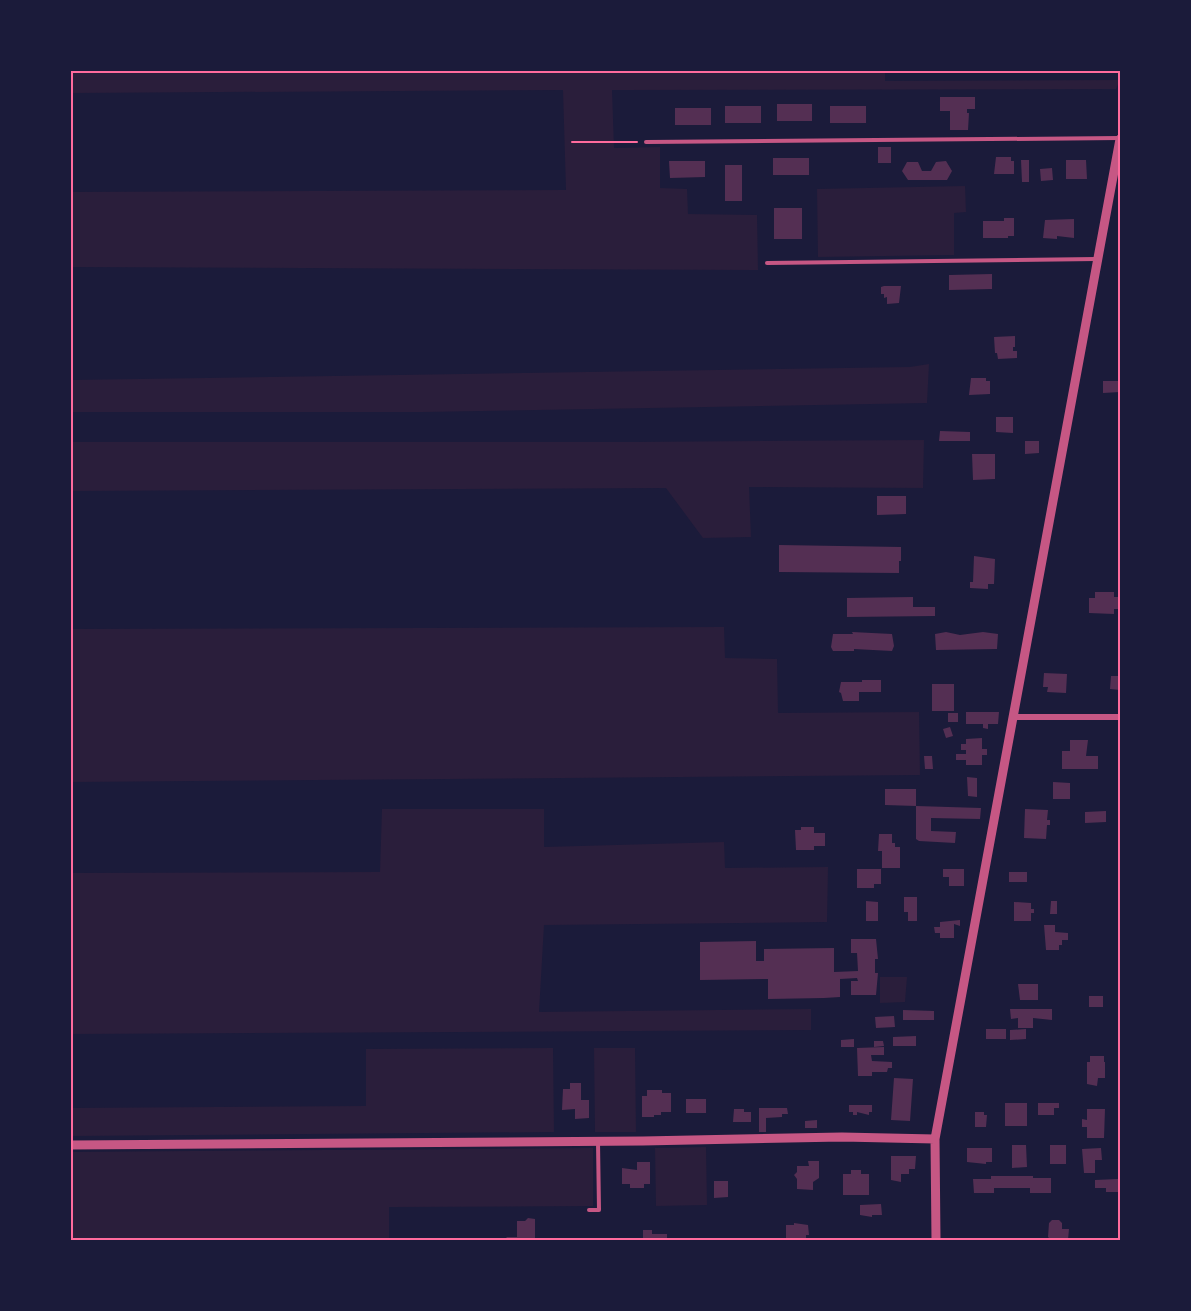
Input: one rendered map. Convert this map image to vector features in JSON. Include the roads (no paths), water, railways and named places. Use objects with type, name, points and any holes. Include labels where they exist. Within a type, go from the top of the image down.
[{"type":"street","points":[[936,1240],[935,1139],[1015,717],[1098,259],[1116,183],[1120,138]]},
{"type":"street","points":[[1015,717],[1120,717]]},
{"type":"street","points":[[70,1145],[842,1137],[935,1139]]},
{"type":"lane","points":[[646,142],[1120,138]]},
{"type":"lane","points":[[767,263],[1098,259]]},
{"type":"lane","points":[[588,1210],[599,1210],[598,1141]]}]
